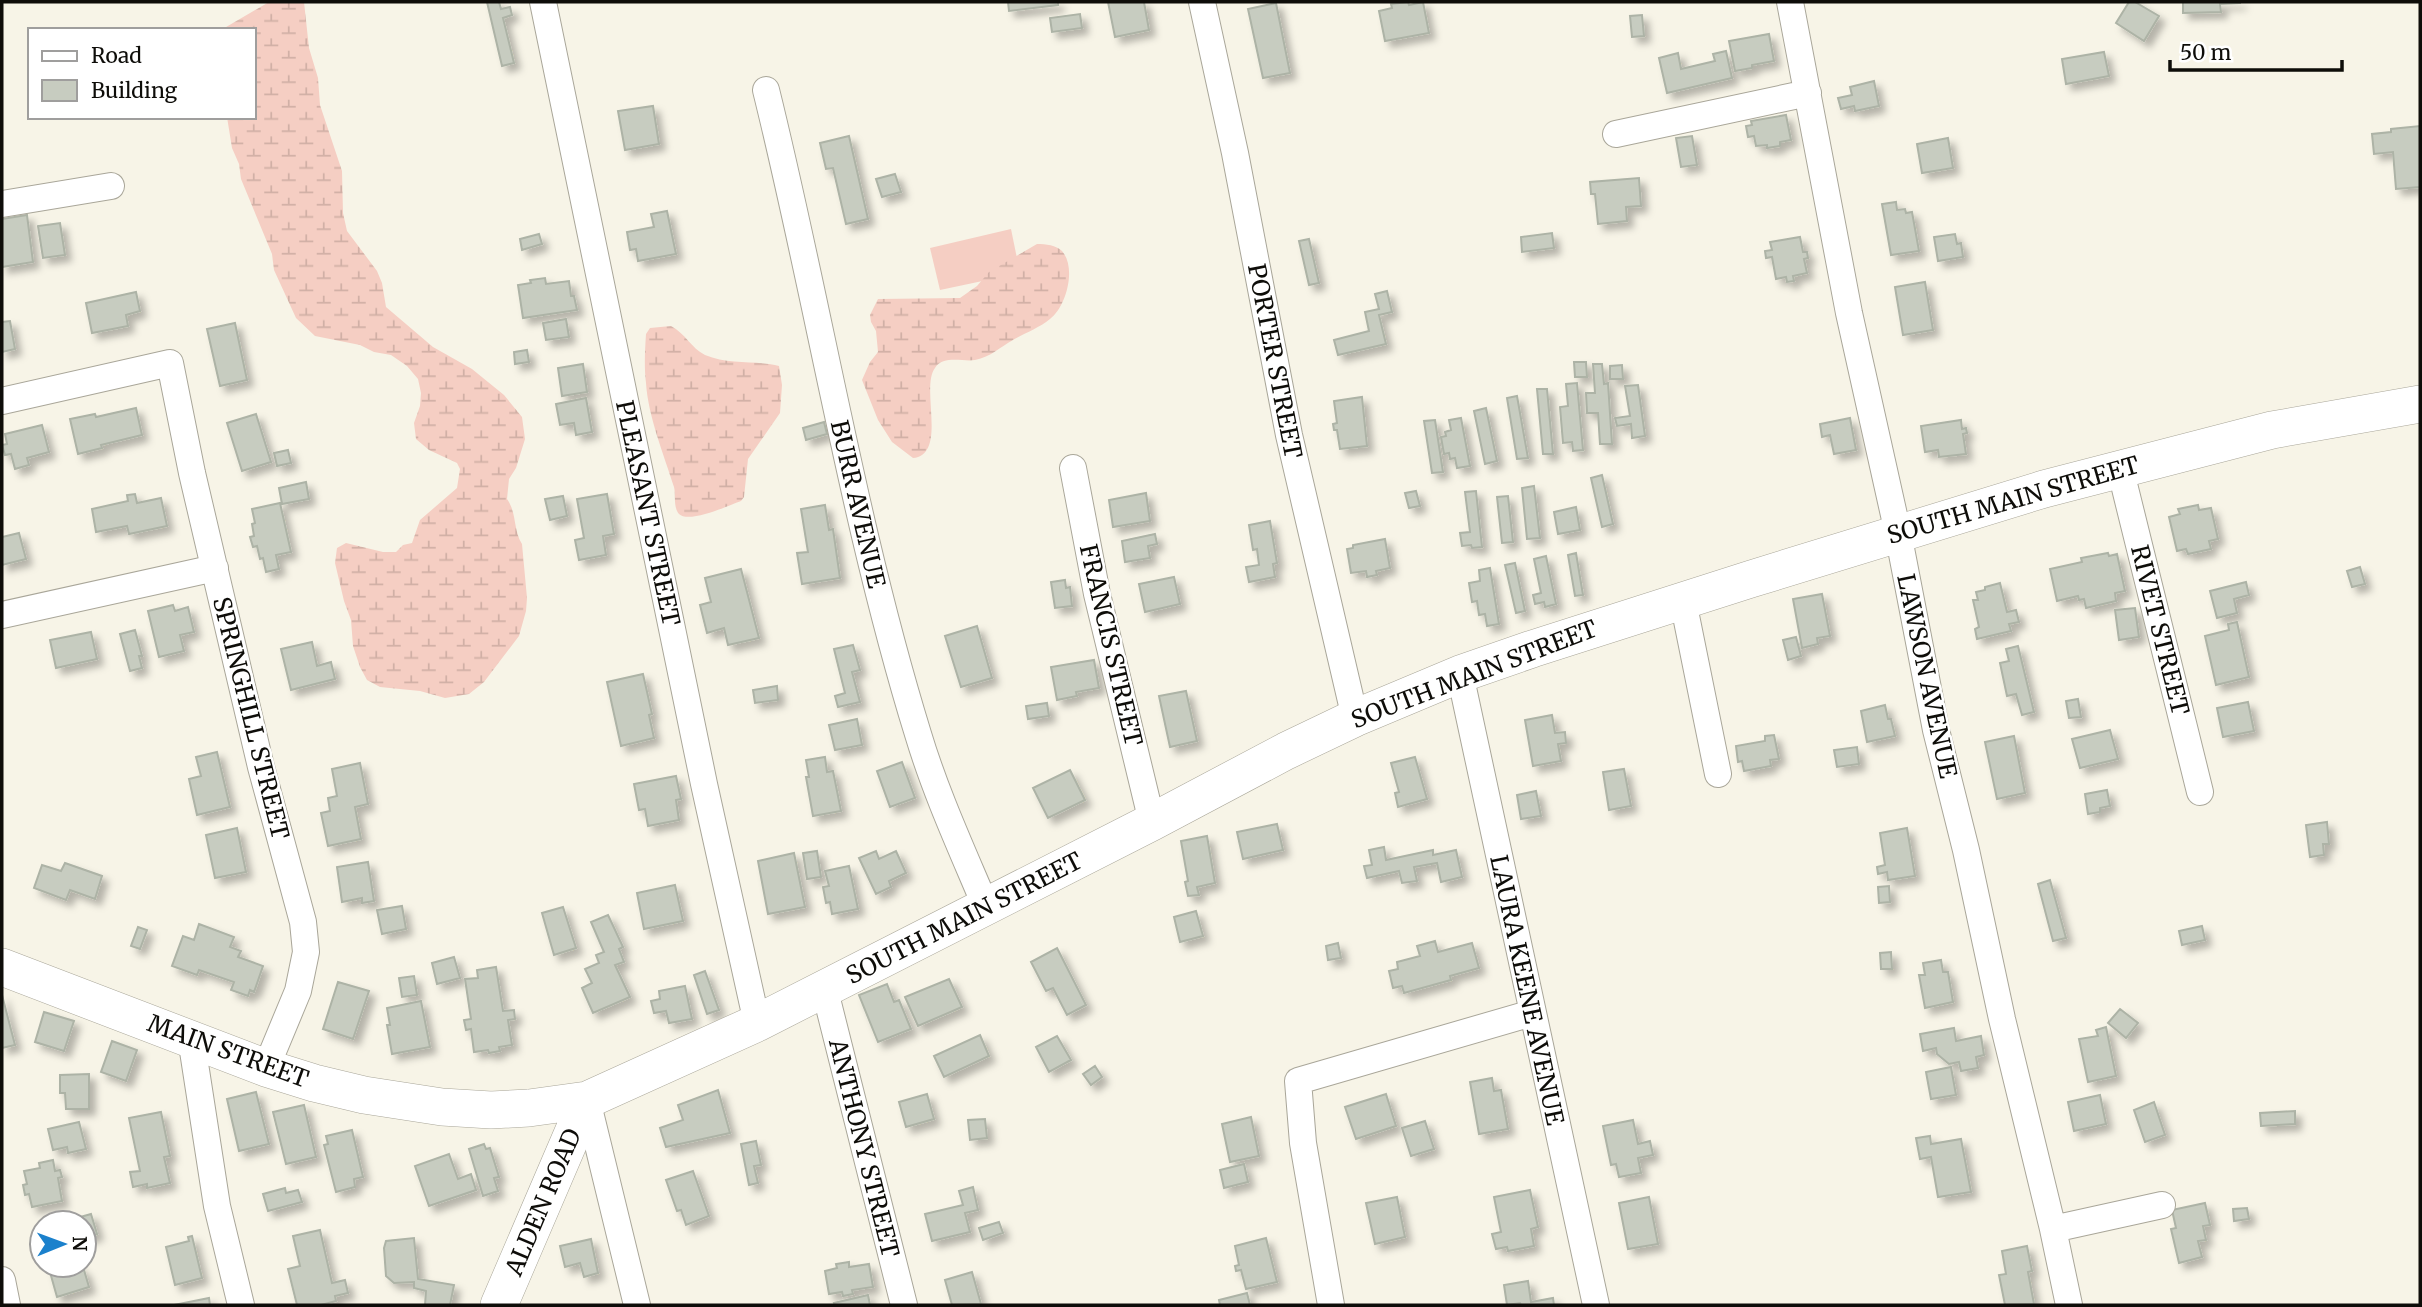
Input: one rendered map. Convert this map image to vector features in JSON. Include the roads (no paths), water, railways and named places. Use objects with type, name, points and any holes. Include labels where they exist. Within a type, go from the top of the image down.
[{"type":"main road","name":"SOUTH MAIN STREET","points":[[461,1109],[500,1110],[587,1100],[757,1023],[1286,751],[1355,718],[1460,674],[1898,533],[2120,468],[2272,430],[2420,404]]},
{"type":"main road","name":"MAIN STREET","points":[[2,967],[266,1068],[364,1095],[461,1109]]},
{"type":"main road","name":"ALDEN ROAD","points":[[499,1305],[587,1100]]},
{"type":"street","name":"PLEASANT STREET","points":[[543,2],[702,773],[757,1023]]},
{"type":"street","name":"PORTER STREET","points":[[1202,2],[1235,153],[1289,435],[1355,718]]},
{"type":"street","name":"LAWSON AVENUE","points":[[1790,2],[1849,313],[1898,533],[1936,730],[1966,850],[2005,1032],[2069,1305]]},
{"type":"street","name":"BURR AVENUE","points":[[766,90],[801,232],[843,443],[885,622],[928,765],[986,907]]},
{"type":"street","points":[[1616,134],[1808,93]]},
{"type":"street","points":[[2,204],[111,186]]},
{"type":"street","name":"SPRINGHILL STREET","points":[[2,401],[170,363],[192,473],[261,767],[303,922],[306,952],[298,991],[266,1068]]},
{"type":"street","name":"FRANCIS STREET","points":[[1073,468],[1097,594],[1152,822]]},
{"type":"street","name":"RIVET STREET","points":[[2120,468],[2200,792]]},
{"type":"street","points":[[2,615],[215,568]]},
{"type":"street","points":[[1683,601],[1718,774]]},
{"type":"street","name":"LAURA KEENE AVENUE","points":[[1460,674],[1595,1305]]},
{"type":"street","name":"ANTHONY STREET","points":[[822,990],[828,1003],[904,1305]]},
{"type":"street","points":[[1331,1305],[1303,1143],[1298,1082],[1532,1013]]},
{"type":"street","points":[[191,1038],[217,1206],[242,1305]]},
{"type":"street","points":[[587,1100],[637,1305]]},
{"type":"street","points":[[2053,1229],[2162,1205]]},
{"type":"street","points":[[2,1280],[7,1305]]}]
